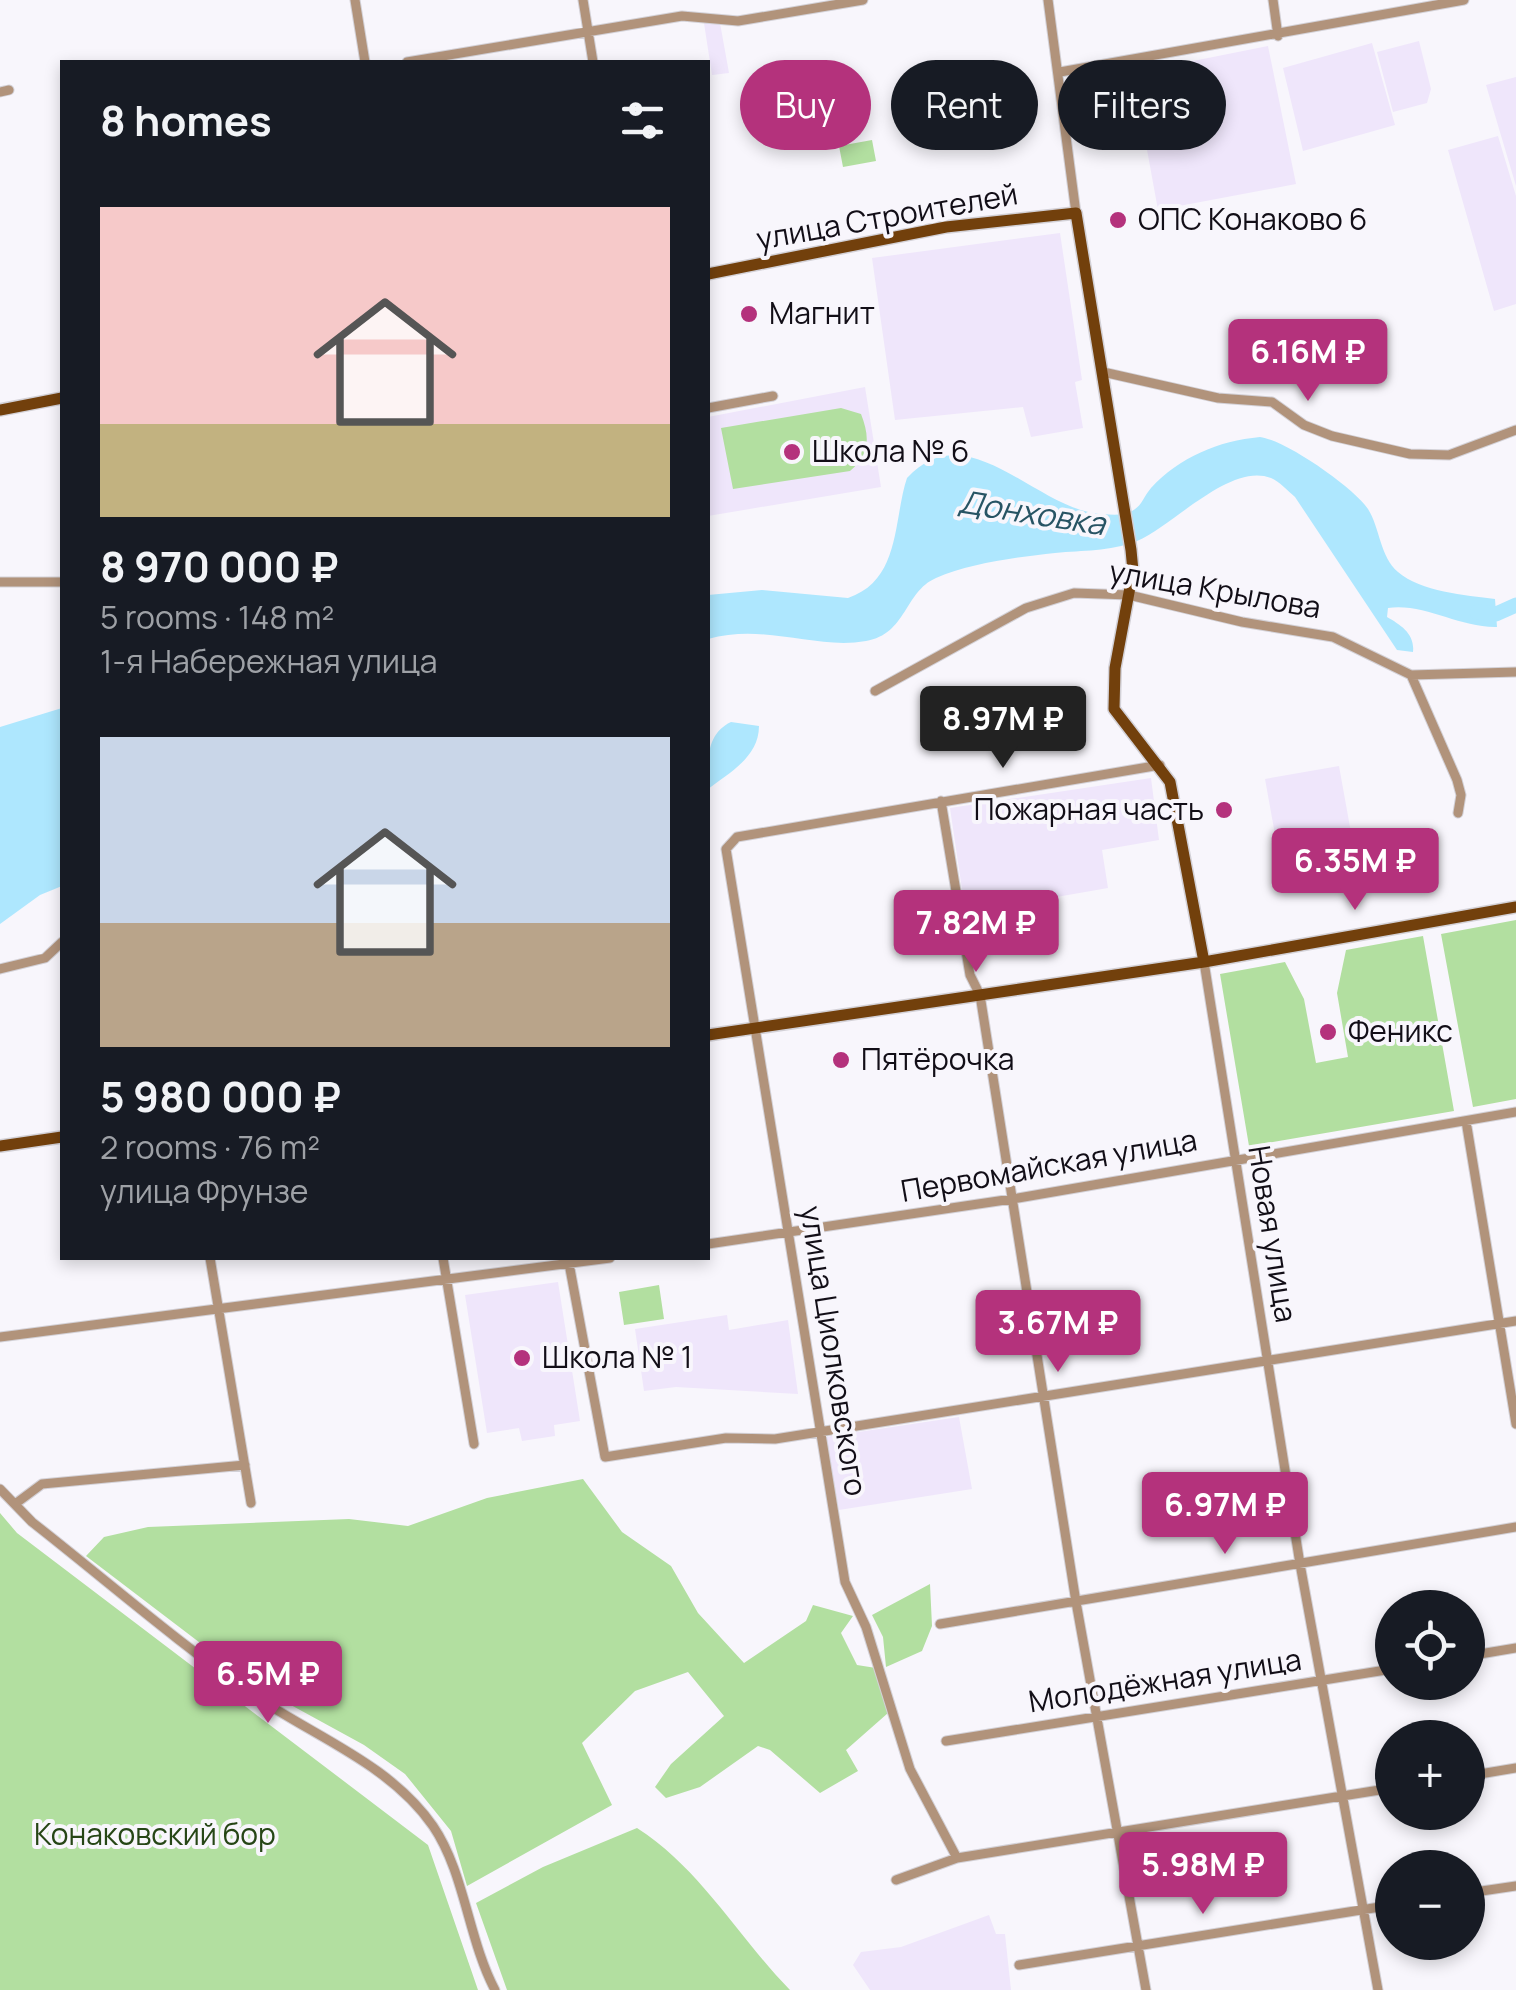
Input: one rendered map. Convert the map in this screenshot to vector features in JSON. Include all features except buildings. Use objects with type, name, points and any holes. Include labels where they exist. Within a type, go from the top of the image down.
[{"type":"main road","name":"улица Строителей","points":[[710,274],[946,227],[1076,212]]},
{"type":"main road","name":"Новая улица","points":[[1076,212],[1131,550],[1129,596],[1115,668],[1114,709],[1160,765],[1176,801],[1204,962]]},
{"type":"main road","points":[[0,410],[60,398]]},
{"type":"main road","points":[[710,1035],[1204,962],[1516,907]]},
{"type":"main road","points":[[0,1146],[60,1137]]},
{"type":"street","points":[[354,0],[365,60]]},
{"type":"street","points":[[583,0],[593,60]]},
{"type":"street","points":[[419,60],[682,16],[738,21],[808,5],[863,0]]},
{"type":"street","points":[[1048,0],[1058,60]]},
{"type":"street","points":[[1273,0],[1278,36]]},
{"type":"street","points":[[1133,60],[1464,0]]},
{"type":"street","points":[[1069,150],[1076,212]]},
{"type":"street","points":[[1103,372],[1218,398],[1272,402],[1304,425],[1332,436],[1410,454],[1449,454],[1516,430]]},
{"type":"street","points":[[710,408],[773,396]]},
{"type":"street","points":[[0,582],[60,582]]},
{"type":"street","name":"улица Крылова","points":[[875,691],[1026,608],[1074,593],[1129,596],[1242,622],[1332,636],[1411,676]]},
{"type":"street","points":[[1458,814],[1461,795],[1457,780],[1411,676],[1516,672]]},
{"type":"street","points":[[1146,1990],[1076,1602],[980,995],[970,975],[941,801],[1160,765]]},
{"type":"street","name":"улица Циолковского","points":[[941,801],[737,837],[726,850],[844,1582],[866,1628],[910,1769],[956,1858]]},
{"type":"street","points":[[0,968],[45,958],[60,944]]},
{"type":"street","name":"Новая улица","points":[[1204,962],[1300,1564],[1378,1990]]},
{"type":"street","name":"Первомайская улица","points":[[710,1244],[1012,1199],[1516,1112]]},
{"type":"street","points":[[1466,1121],[1516,1424]]},
{"type":"street","points":[[210,1260],[251,1503]]},
{"type":"street","points":[[442,1260],[474,1444]]},
{"type":"street","points":[[0,1337],[569,1260],[605,1456],[726,1438],[775,1439],[1516,1321]]},
{"type":"street","points":[[15,1504],[42,1484],[244,1465]]},
{"type":"street","points":[[0,1489],[256,1696],[365,1761],[416,1808],[441,1839],[482,1966],[494,1990]]},
{"type":"street","points":[[940,1624],[1516,1527]]},
{"type":"street","points":[[1485,1653],[1516,1648]]},
{"type":"street","name":"Молодёжная улица","points":[[946,1741],[1375,1673]]},
{"type":"street","points":[[1485,1773],[1516,1768]]},
{"type":"street","points":[[896,1880],[956,1858],[1375,1791]]},
{"type":"street","points":[[1485,1891],[1516,1886]]},
{"type":"street","points":[[1019,1965],[1375,1908]]},
{"type":"shaded area","points":[[704,23],[720,23],[729,73],[712,75]]},
{"type":"shaded area","points":[[1419,41],[1431,89],[1427,103],[1393,112],[1377,52]]},
{"type":"shaded area","points":[[1372,43],[1395,125],[1303,151],[1283,68]]},
{"type":"shaded area","points":[[1268,46],[1296,184],[1158,210],[1147,150],[1226,150],[1226,60],[1198,60]]},
{"type":"shaded area","points":[[1516,77],[1516,186],[1486,85]]},
{"type":"shaded area","points":[[1498,136],[1516,196],[1516,304],[1494,311],[1448,150]]},
{"type":"shaded area","points":[[1060,233],[1082,380],[1075,382],[1083,428],[1031,437],[1023,407],[895,420],[872,258]]},
{"type":"shaded area","name":"Школа № 6","points":[[865,387],[881,487],[710,516],[710,417]]},
{"type":"shaded area","points":[[1339,766],[1359,877],[1285,890],[1265,779]]},
{"type":"shaded area","points":[[1151,778],[1159,840],[1102,850],[1108,888],[1028,902],[1030,919],[995,925],[993,918],[967,923],[950,808]]},
{"type":"shaded area","name":"Школа № 1","points":[[558,1282],[580,1421],[554,1425],[555,1436],[522,1441],[519,1428],[487,1433],[465,1295]]},
{"type":"shaded area","points":[[727,1315],[729,1330],[788,1320],[798,1394],[676,1387],[644,1391],[635,1329]]},
{"type":"shaded area","points":[[959,1417],[972,1489],[839,1510],[825,1437]]},
{"type":"shaded area","points":[[989,1915],[996,1934],[1005,1934],[1011,1990],[870,1990],[853,1965],[861,1952],[901,1947]]},
{"type":"green space","points":[[871,140],[876,161],[843,167],[840,150],[871,150]]},
{"type":"green space","points":[[841,408],[861,414],[866,430],[865,452],[850,471],[733,489],[721,428]]},
{"type":"green space","points":[[1516,920],[1516,1099],[1473,1107],[1441,934]]},
{"type":"green space","points":[[1423,936],[1454,1111],[1249,1146],[1220,974],[1285,962],[1304,999],[1316,1063],[1348,1057],[1337,993],[1346,950]]},
{"type":"green space","points":[[659,1285],[664,1319],[624,1325],[619,1292]]},
{"type":"green space","points":[[583,1479],[622,1532],[671,1566],[698,1613],[744,1663],[806,1621],[813,1605],[853,1616],[841,1633],[857,1665],[876,1668],[888,1713],[846,1750],[858,1771],[820,1793],[770,1750],[758,1746],[700,1787],[666,1798],[655,1787],[671,1764],[724,1716],[688,1672],[635,1691],[582,1743],[612,1805],[467,1886],[451,1831],[405,1774],[364,1745],[258,1687],[86,1556],[104,1537],[148,1527],[349,1519],[408,1526],[487,1498]]},
{"type":"green space","name":"Конаковский бор","points":[[0,1513],[17,1533],[428,1845],[478,1990],[0,1990]]},
{"type":"green space","points":[[930,1584],[932,1626],[922,1651],[886,1667],[883,1637],[872,1615]]},
{"type":"green space","points":[[637,1828],[700,1883],[790,1990],[507,1990],[476,1903],[543,1867]]},
{"type":"water","points":[[1260,437],[1271,440],[1334,477],[1368,509],[1387,558],[1398,572],[1444,592],[1495,599],[1497,627],[1469,624],[1415,609],[1388,608],[1387,617],[1412,640],[1413,652],[1397,650],[1295,497],[1274,479],[1255,475],[1220,487],[1126,545],[994,561],[936,578],[917,593],[890,630],[866,641],[828,642],[750,634],[710,639],[710,595],[762,590],[848,598],[865,589],[878,578],[886,563],[907,478],[929,461],[952,455],[976,459],[1071,506],[1118,515],[1135,509],[1162,477],[1187,459],[1229,442]]},
{"type":"water","points":[[60,709],[60,887],[40,895],[0,924],[0,727]]},
{"type":"water","points":[[731,722],[759,726],[758,737],[741,763],[710,787],[710,751],[723,727]]},
{"type":"waterway","name":"Донховка","points":[[1477,612],[1496,614],[1516,605]]},
{"type":"place","name":"ОПС Конаково 6","points":[[1118,220]]},
{"type":"place","name":"Магнит","points":[[749,314]]},
{"type":"place","name":"Школа № 6","points":[[792,452]]},
{"type":"place","name":"Пожарная часть","points":[[1224,810]]},
{"type":"place","name":"Феникс","points":[[1328,1032]]},
{"type":"place","name":"Пятёрочка","points":[[841,1060]]},
{"type":"place","name":"Школа № 1","points":[[522,1358]]}]
